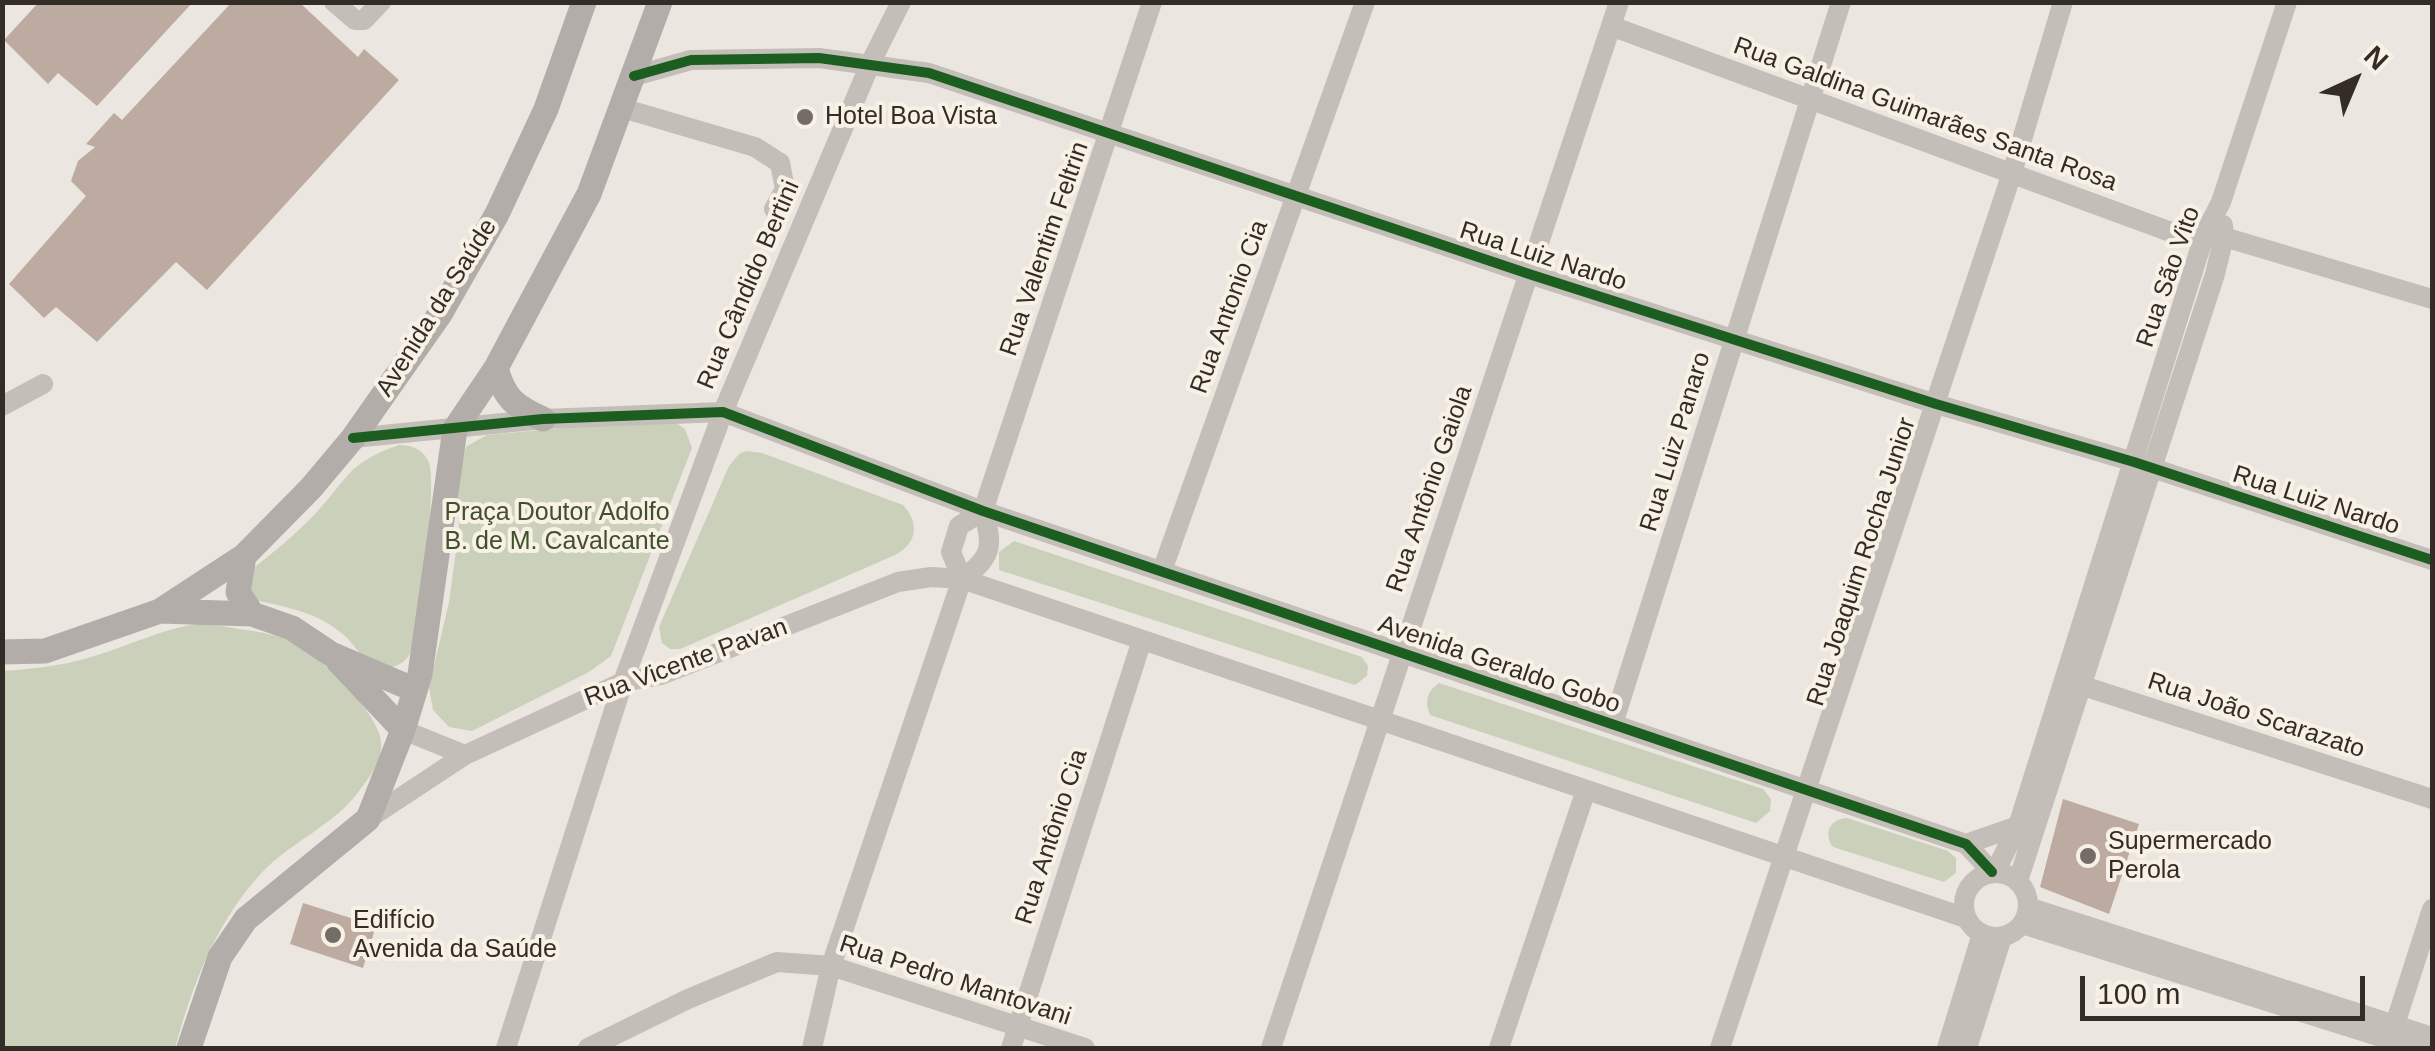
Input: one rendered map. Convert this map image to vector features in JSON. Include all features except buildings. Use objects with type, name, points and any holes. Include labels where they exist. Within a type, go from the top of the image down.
[{"type":"main road","name":"Avenida da Saúde","points":[[2,652],[46,651],[160,611],[244,556],[311,488],[353,438],[440,314],[498,214],[546,108],[584,2]]},
{"type":"main road","points":[[189,1048],[220,957],[246,919],[368,819],[415,690],[441,545],[455,428],[496,368],[572,228],[622,108],[660,2]]},
{"type":"main road","points":[[496,368],[506,397],[516,407],[543,418]]},
{"type":"main road","points":[[244,556],[238,592],[252,614]]},
{"type":"main road","points":[[160,611],[252,614],[292,628],[331,654],[415,690]]},
{"type":"main road","points":[[331,654],[403,730]]},
{"type":"street","points":[[334,2],[355,20],[364,20],[381,2]]},
{"type":"street","name":"Rua Cândido Bertini","points":[[506,1048],[623,682],[723,412],[871,62],[902,2]]},
{"type":"street","name":"Rua Valentim Feltrin","points":[[812,1048],[832,966],[962,580],[984,563],[991,536],[984,511],[1152,2]]},
{"type":"street","name":"Rua Antonio Cia","points":[[1162,571],[1364,2]]},
{"type":"street","name":"Rua Antônio Gaiola","points":[[1271,1048],[1619,2]]},
{"type":"street","name":"Rua Luiz Panaro","points":[[1613,724],[1840,2]]},
{"type":"street","name":"Rua Joaquim Rocha Junior","points":[[1720,1048],[2012,173],[2063,2]]},
{"type":"street","name":"Rua São Vito","points":[[2018,881],[2073,682],[2287,2]]},
{"type":"street","name":"Rua Galdina Guimarães Santa Rosa","points":[[1611,26],[2168,231],[2215,235],[2432,299]]},
{"type":"street","points":[[651,29],[662,52],[691,60]]},
{"type":"street","name":"Rua Luiz Nardo","points":[[634,76],[691,60],[819,58],[930,73],[1529,274],[1936,404],[2143,465],[2432,560]]},
{"type":"street","points":[[622,108],[755,146],[780,163],[785,189],[774,208]]},
{"type":"street","points":[[2,406],[43,384]]},
{"type":"street","points":[[353,438],[543,418],[723,412]]},
{"type":"street","name":"Avenida Geraldo Gobo","points":[[723,412],[984,511],[1966,844],[1994,872]]},
{"type":"street","name":"Rua Valentim Feltrin","points":[[962,580],[951,552],[958,526],[984,511]]},
{"type":"street","points":[[962,580],[1966,918],[1992,935]]},
{"type":"street","name":"Rua Vicente Pavan","points":[[368,819],[464,756],[623,682],[661,675],[898,582],[962,580]]},
{"type":"street","name":"Rua Antônio Cia","points":[[1010,1048],[1142,640]]},
{"type":"street","name":"Rua São Vito","points":[[1994,872],[2018,826],[2073,682]]},
{"type":"street","name":"Rua João Scarazato","points":[[2073,682],[2432,798]]},
{"type":"street","points":[[403,730],[464,756]]},
{"type":"street","points":[[1498,1048],[1586,790]]},
{"type":"street","points":[[1966,844],[2018,826]]},
{"type":"street","points":[[1966,918],[1967,888],[1983,875],[1994,872],[2018,881],[2026,892],[2025,915]]},
{"type":"street","points":[[2391,1038],[2432,910]]},
{"type":"street","points":[[1947,1048],[1992,935],[2025,915],[2416,1048]]},
{"type":"street","points":[[1967,1048],[1992,935]]},
{"type":"street","name":"Rua Pedro Mantovani","points":[[588,1048],[688,999],[777,962],[832,966],[1085,1048]]},
{"type":"street","points":[[2391,1038],[2432,1037]]},
{"type":"green space","name":"Praça Doutor Adolfo B. de M. Cavalcante","points":[[669,418],[685,429],[692,448],[611,656],[589,672],[472,731],[449,727],[433,710],[429,687],[449,602],[459,529],[456,466],[467,446],[487,435]]},
{"type":"green space","points":[[399,445],[417,449],[429,463],[429,527],[419,616],[410,653],[401,663],[385,668],[365,659],[345,636],[325,622],[254,600],[246,580],[251,570],[316,513],[351,472],[369,458]]},
{"type":"green space","points":[[746,451],[762,453],[903,505],[914,526],[912,539],[895,555],[680,649],[670,649],[662,643],[659,627],[729,466]]},
{"type":"green space","points":[[1014,541],[1362,657],[1368,666],[1367,676],[1355,685],[999,570],[999,552]]},
{"type":"green space","points":[[201,623],[284,638],[311,654],[369,714],[381,741],[377,763],[346,806],[268,866],[242,897],[206,958],[175,1048],[3,1048],[3,671],[77,661]]},
{"type":"green space","points":[[1439,683],[1763,789],[1771,799],[1770,811],[1756,823],[1430,715],[1428,697]]},
{"type":"green space","points":[[1847,818],[1948,851],[1956,858],[1956,873],[1944,882],[1833,847],[1830,828]]},
{"type":"cycle path","points":[[634,76],[691,60],[819,58],[929,73],[1529,274],[1936,404],[2134,462],[2432,560]]},
{"type":"cycle path","points":[[353,438],[543,419],[723,412],[983,511],[1966,844],[1992,872]]},
{"type":"place","name":"Hotel Boa Vista","points":[[805,117]]},
{"type":"place","name":"Supermercado Perola","points":[[2088,856]]},
{"type":"place","name":"Edifício Avenida da Saúde","points":[[333,935]]}]
